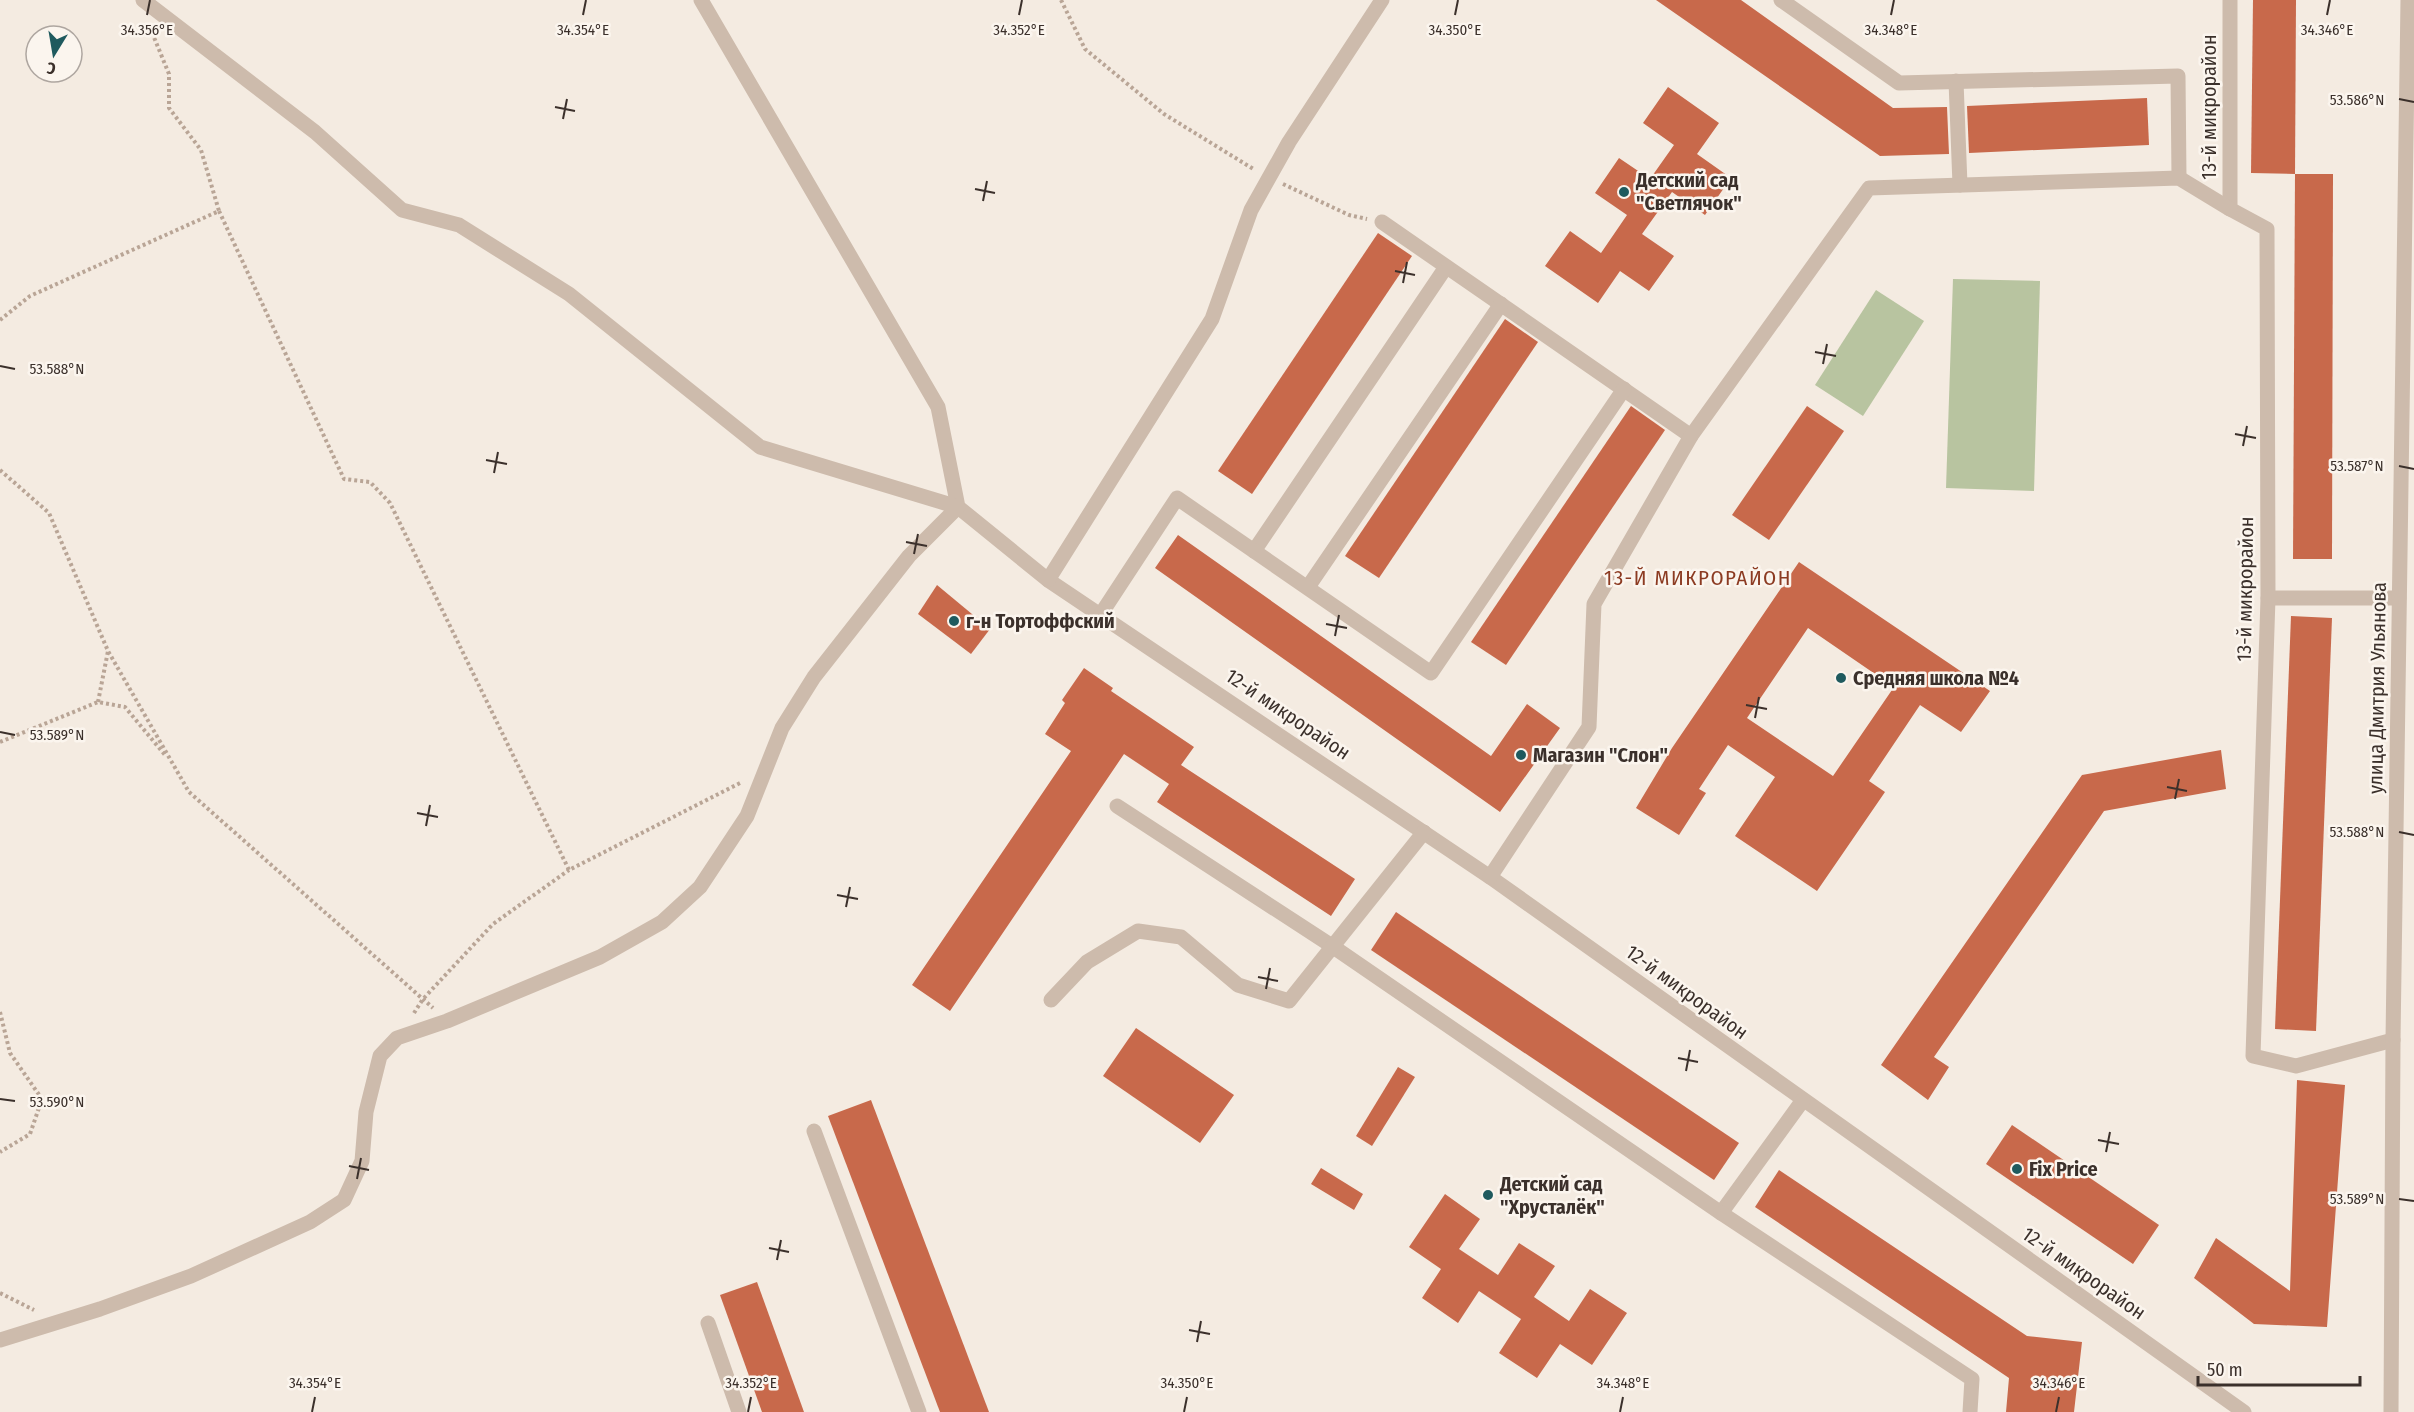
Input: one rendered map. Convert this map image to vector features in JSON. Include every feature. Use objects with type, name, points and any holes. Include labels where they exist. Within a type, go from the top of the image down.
[{"type":"street","points":[[143,0],[315,132],[402,210],[459,225],[569,294],[760,447],[958,507]]},
{"type":"street","points":[[701,0],[938,407],[958,507]]},
{"type":"street","points":[[1048,580],[1212,319],[1251,210],[1289,142],[1382,0]]},
{"type":"street","points":[[1781,0],[1899,83],[2178,76],[2179,178]]},
{"type":"street","name":"13-й микрорайон","points":[[2230,0],[2230,209],[2267,229],[2268,598],[2253,1056],[2296,1066],[2392,1040]]},
{"type":"street","name":"улица Дмитрия Ульянова","points":[[2391,1412],[2392,1040],[2408,0]]},
{"type":"street","points":[[1956,81],[1960,185]]},
{"type":"street","points":[[1490,877],[1589,727],[1594,604],[1692,436],[1869,188],[2179,178],[2230,209]]},
{"type":"street","points":[[1382,222],[1692,436]]},
{"type":"street","points":[[1254,551],[1446,267]]},
{"type":"street","points":[[1308,587],[1501,304]]},
{"type":"street","points":[[1101,614],[1177,498],[1431,673],[1624,390]]},
{"type":"street","points":[[0,1340],[191,1276],[310,1222],[344,1200],[362,1161],[366,1112],[380,1056],[397,1038],[447,1021],[600,957],[662,922],[700,887],[747,816],[782,729],[814,677],[909,556],[958,507]]},
{"type":"street","name":"12-й микрорайон","points":[[958,507],[1048,580],[1490,877],[2244,1412]]},
{"type":"street","points":[[2268,598],[2399,598]]},
{"type":"street","points":[[1117,806],[1332,946],[1721,1213],[1972,1379],[1970,1412]]},
{"type":"street","points":[[1051,1000],[1088,962],[1138,931],[1181,937],[1238,984],[1289,1001],[1424,832]]},
{"type":"street","points":[[1721,1213],[1803,1100]]},
{"type":"street","points":[[814,1131],[919,1412]]},
{"type":"street","points":[[708,1323],[740,1412]]},
{"type":"path","points":[[1061,0],[1085,49],[1164,114],[1269,178],[1349,215],[1382,222]]},
{"type":"path","points":[[148,21],[169,74],[169,108],[201,150],[219,211],[344,479],[370,482],[390,503],[569,870]]},
{"type":"path","points":[[0,320],[30,296],[219,211]]},
{"type":"path","points":[[0,470],[49,513],[108,651],[189,792],[447,1021]]},
{"type":"path","points":[[98,702],[108,651]]},
{"type":"path","points":[[0,742],[98,702],[125,707],[172,762]]},
{"type":"path","points":[[397,1038],[423,999],[493,924],[569,870],[766,769]]},
{"type":"path","points":[[0,1012],[10,1053],[42,1099],[30,1134],[0,1152]]},
{"type":"path","points":[[0,1293],[58,1322]]},
{"type":"green space","points":[[1953,279],[2040,281],[2034,491],[1946,488]]},
{"type":"green space","points":[[1876,290],[1924,321],[1863,416],[1815,385]]},
{"type":"building","points":[[1656,0],[1741,0],[1893,108],[1947,107],[1949,154],[1880,156]]},
{"type":"building","points":[[2253,0],[2296,0],[2295,174],[2251,173]]},
{"type":"building","points":[[1668,87],[1719,123],[1697,154],[1731,178],[1705,215],[1672,192],[1642,234],[1674,256],[1649,291],[1620,271],[1598,303],[1545,266],[1570,231],[1601,253],[1627,215],[1595,193],[1619,158],[1650,179],[1674,145],[1643,123]]},
{"type":"building","points":[[2147,98],[2149,145],[1969,153],[1967,106]]},
{"type":"building","points":[[2295,174],[2333,174],[2332,559],[2293,559]]},
{"type":"building","points":[[1378,233],[1412,256],[1252,494],[1218,471]]},
{"type":"building","points":[[1505,319],[1538,342],[1379,578],[1345,556]]},
{"type":"building","points":[[1631,406],[1665,430],[1506,665],[1471,642]]},
{"type":"building","points":[[1807,406],[1844,431],[1769,540],[1732,515]]},
{"type":"building","points":[[1178,535],[1491,756],[1527,704],[1560,728],[1500,812],[1155,568]]},
{"type":"building","points":[[1799,562],[1990,691],[1961,732],[1920,705],[1869,781],[1885,792],[1817,891],[1735,836],[1775,777],[1728,745],[1699,789],[1706,793],[1679,835],[1636,808],[1672,748]],"holes":[[[1808,628],[1894,687],[1833,776],[1747,718]]]},
{"type":"building","name":"г-н Тортоффский","points":[[937,585],[990,629],[971,654],[918,614]]},
{"type":"building","points":[[2291,616],[2332,618],[2316,1031],[2275,1029]]},
{"type":"building","points":[[1084,668],[1113,688],[1111,691],[1194,747],[1181,765],[1355,879],[1331,916],[1157,802],[1169,784],[1124,754],[950,1011],[912,985],[1071,751],[1045,734],[1065,703],[1062,700]]},
{"type":"building","points":[[2221,750],[2226,789],[2104,811],[1934,1057],[1949,1067],[1928,1100],[1881,1065],[2082,775]]},
{"type":"building","points":[[1396,912],[1739,1143],[1714,1180],[1371,950]]},
{"type":"building","points":[[1136,1028],[1234,1095],[1200,1143],[1103,1076]]},
{"type":"building","points":[[1398,1067],[1415,1077],[1372,1146],[1356,1136]]},
{"type":"building","points":[[2297,1080],[2345,1085],[2327,1327],[2254,1324],[2194,1278],[2216,1238],[2290,1291]]},
{"type":"building","points":[[871,1100],[989,1412],[940,1412],[828,1116]]},
{"type":"building","points":[[2012,1125],[2159,1225],[2133,1264],[1986,1164]]},
{"type":"building","points":[[1321,1168],[1363,1194],[1354,1210],[1311,1184]]},
{"type":"building","points":[[1779,1170],[2027,1336],[2082,1342],[2074,1412],[2006,1412],[2009,1378],[1755,1207]]},
{"type":"building","points":[[1445,1194],[1480,1219],[1459,1249],[1498,1275],[1519,1243],[1555,1266],[1534,1297],[1569,1321],[1590,1289],[1627,1313],[1592,1365],[1560,1344],[1537,1378],[1499,1353],[1521,1319],[1479,1291],[1458,1323],[1422,1298],[1441,1269],[1409,1247]]},
{"type":"building","points":[[757,1282],[804,1412],[762,1412],[720,1295]]},
{"type":"place","name":"Детский сад \"Светлячок\"","points":[[1624,192]]},
{"type":"place","name":"г-н Тортоффский","points":[[954,621]]},
{"type":"place","name":"Средняя школа №4","points":[[1841,678]]},
{"type":"place","name":"Магазин \"Слон\"","points":[[1521,755]]},
{"type":"place","name":"Fix Price","points":[[2017,1169]]},
{"type":"place","name":"Детский сад \"Хрусталёк\"","points":[[1488,1195]]},
{"type":"district","name":"13-Й МИКРОРАЙОН","points":[[1698,578]]}]
